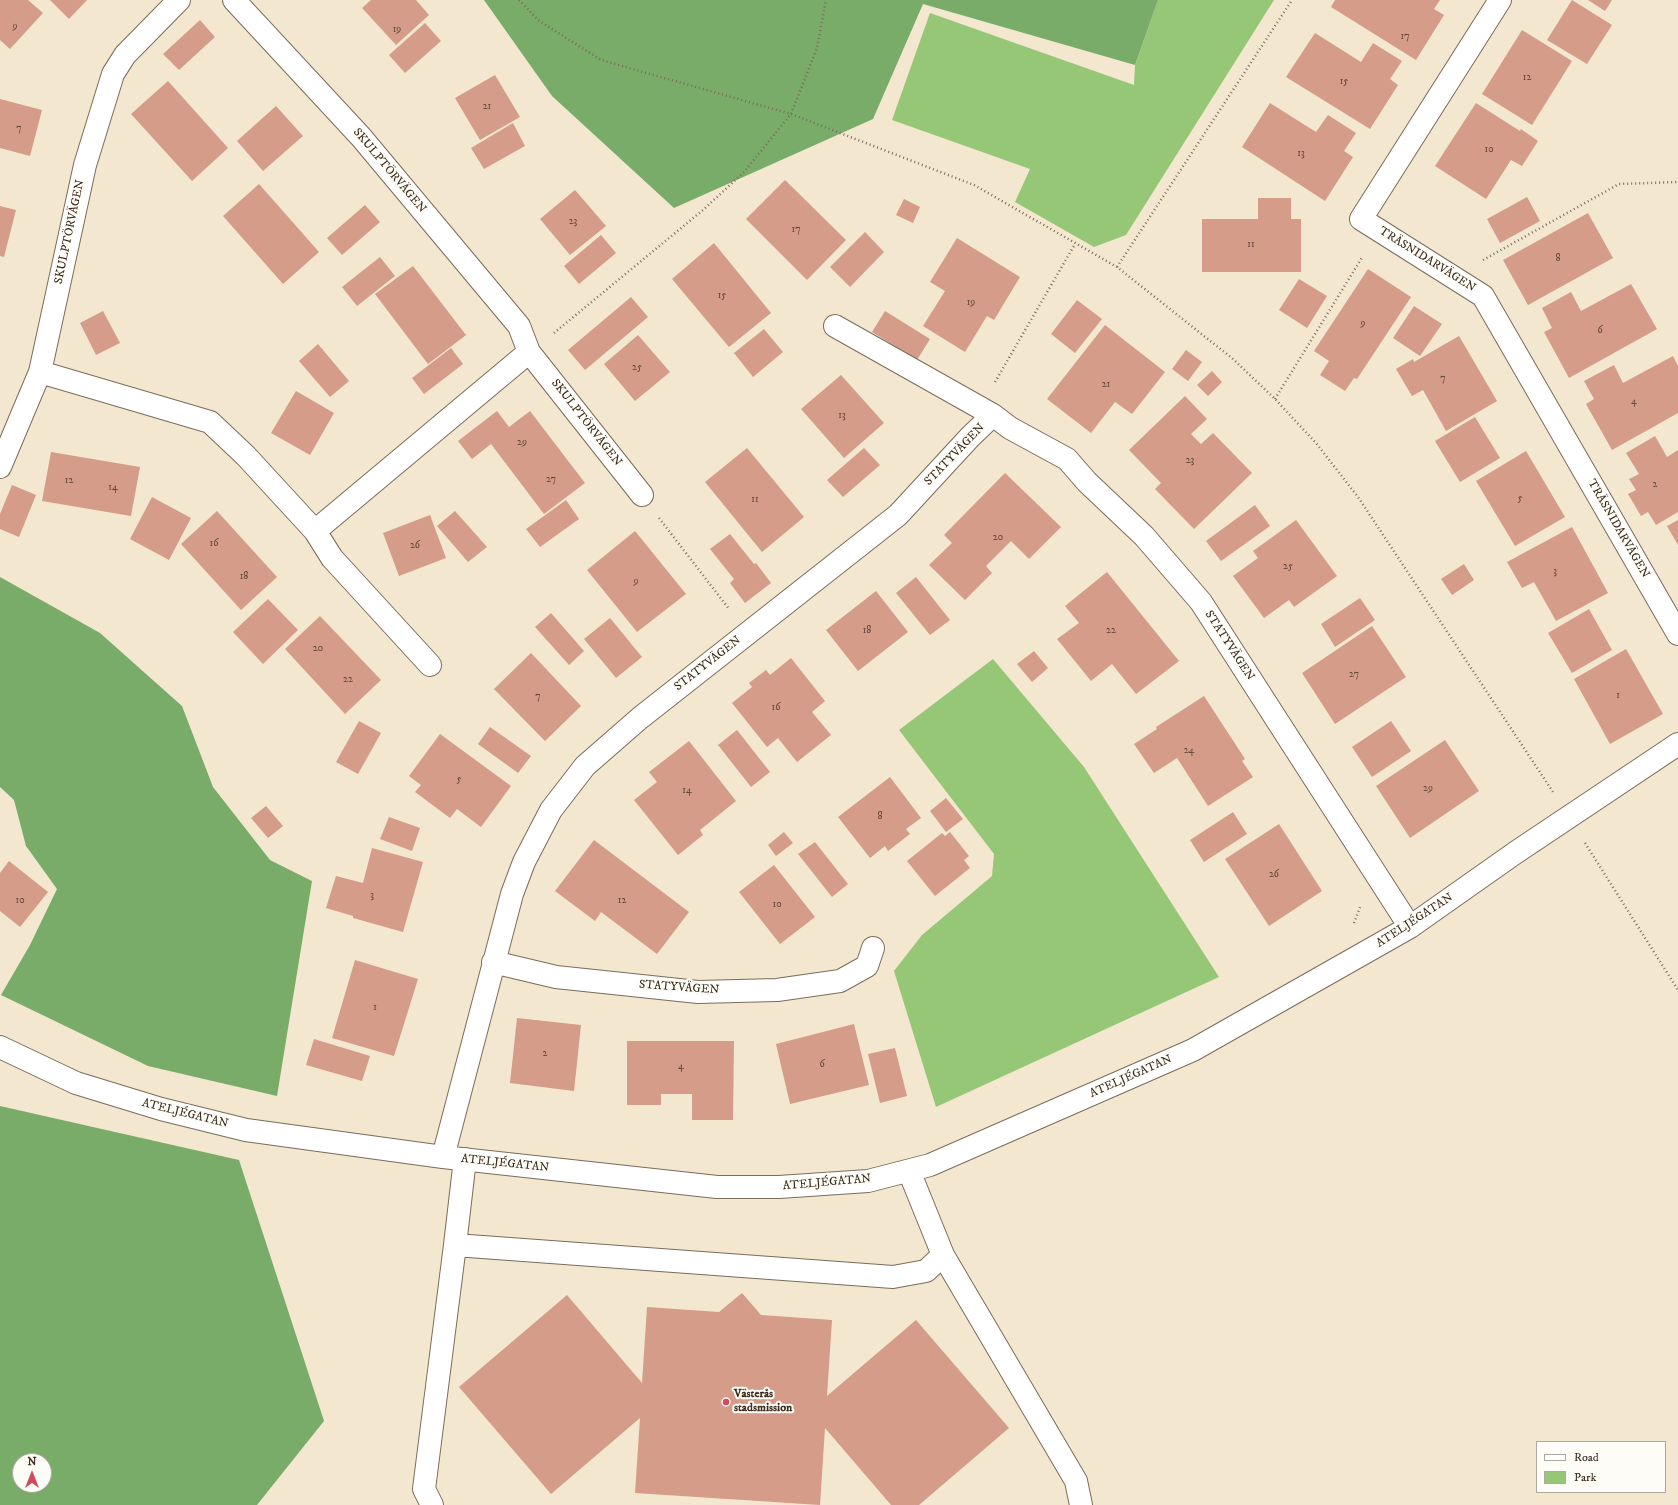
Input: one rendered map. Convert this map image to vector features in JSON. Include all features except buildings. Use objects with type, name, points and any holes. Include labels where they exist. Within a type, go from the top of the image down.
[{"type":"street","name":"SKULPTÖRVÄGEN","points":[[0,467],[40,372],[85,165],[113,74],[125,55],[179,0]]},
{"type":"street","name":"SKULPTÖRVÄGEN","points":[[234,0],[361,137],[519,326],[529,352],[642,495]]},
{"type":"street","name":"TRÄSNIDARVÄGEN","points":[[1500,0],[1361,219],[1483,296],[1678,634]]},
{"type":"street","name":"STATYVÄGEN","points":[[835,326],[993,416],[1010,428],[1067,459],[1087,482],[1144,536],[1201,602],[1410,927]]},
{"type":"street","points":[[315,530],[529,352]]},
{"type":"street","points":[[40,372],[210,422],[246,456],[315,530],[332,558],[430,665]]},
{"type":"street","name":"STATYVÄGEN","points":[[443,1157],[512,894],[524,862],[551,810],[584,766],[640,718],[898,515],[970,437],[993,416]]},
{"type":"street","name":"ATELJÉGATAN","points":[[0,1047],[76,1083],[161,1109],[246,1130],[443,1157],[717,1187],[780,1188],[868,1181],[930,1165],[1193,1050],[1410,927],[1568,817],[1678,744]]},
{"type":"street","name":"STATYVÄGEN","points":[[493,962],[556,977],[698,992],[777,990],[840,981],[867,966],[874,948]]},
{"type":"street","points":[[432,1505],[424,1489],[465,1159]]},
{"type":"street","points":[[909,1171],[943,1255],[1076,1481],[1081,1505]]},
{"type":"street","points":[[454,1245],[893,1277],[926,1271],[943,1255]]},
{"type":"path","points":[[518,0],[538,20],[601,60],[791,114],[974,186],[1117,267],[1233,359],[1275,399],[1316,443],[1358,497],[1568,817],[1678,990]]},
{"type":"path","points":[[529,352],[696,215],[739,176],[791,114],[817,48],[826,0]]},
{"type":"path","points":[[1117,267],[1292,0]]},
{"type":"path","points":[[1453,276],[1619,184],[1678,182]]},
{"type":"path","points":[[1275,399],[1378,230]]},
{"type":"path","points":[[993,416],[991,390],[1076,244]]},
{"type":"path","points":[[642,495],[747,633]]},
{"type":"path","points":[[1352,926],[1357,917],[1360,902]]},
{"type":"green space","points":[[484,0],[1158,0],[1135,65],[923,4],[873,119],[674,208],[552,96]]},
{"type":"green space","points":[[1158,0],[1274,0],[1126,235],[1094,247],[1015,202],[1030,169],[892,120],[930,13],[1134,85],[1135,65]]},
{"type":"green space","points":[[0,577],[100,633],[182,706],[213,787],[270,860],[312,881],[277,1096],[148,1066],[1,995],[30,945],[57,889],[26,846],[14,800],[0,787]]},
{"type":"green space","points":[[993,659],[1084,767],[1219,977],[936,1107],[894,971],[922,935],[992,876],[994,854],[899,730]]},
{"type":"green space","points":[[0,1106],[239,1160],[324,1421],[257,1505],[0,1505]]},
{"type":"place","name":"Västerås stadsmission","points":[[726,1402]]}]
